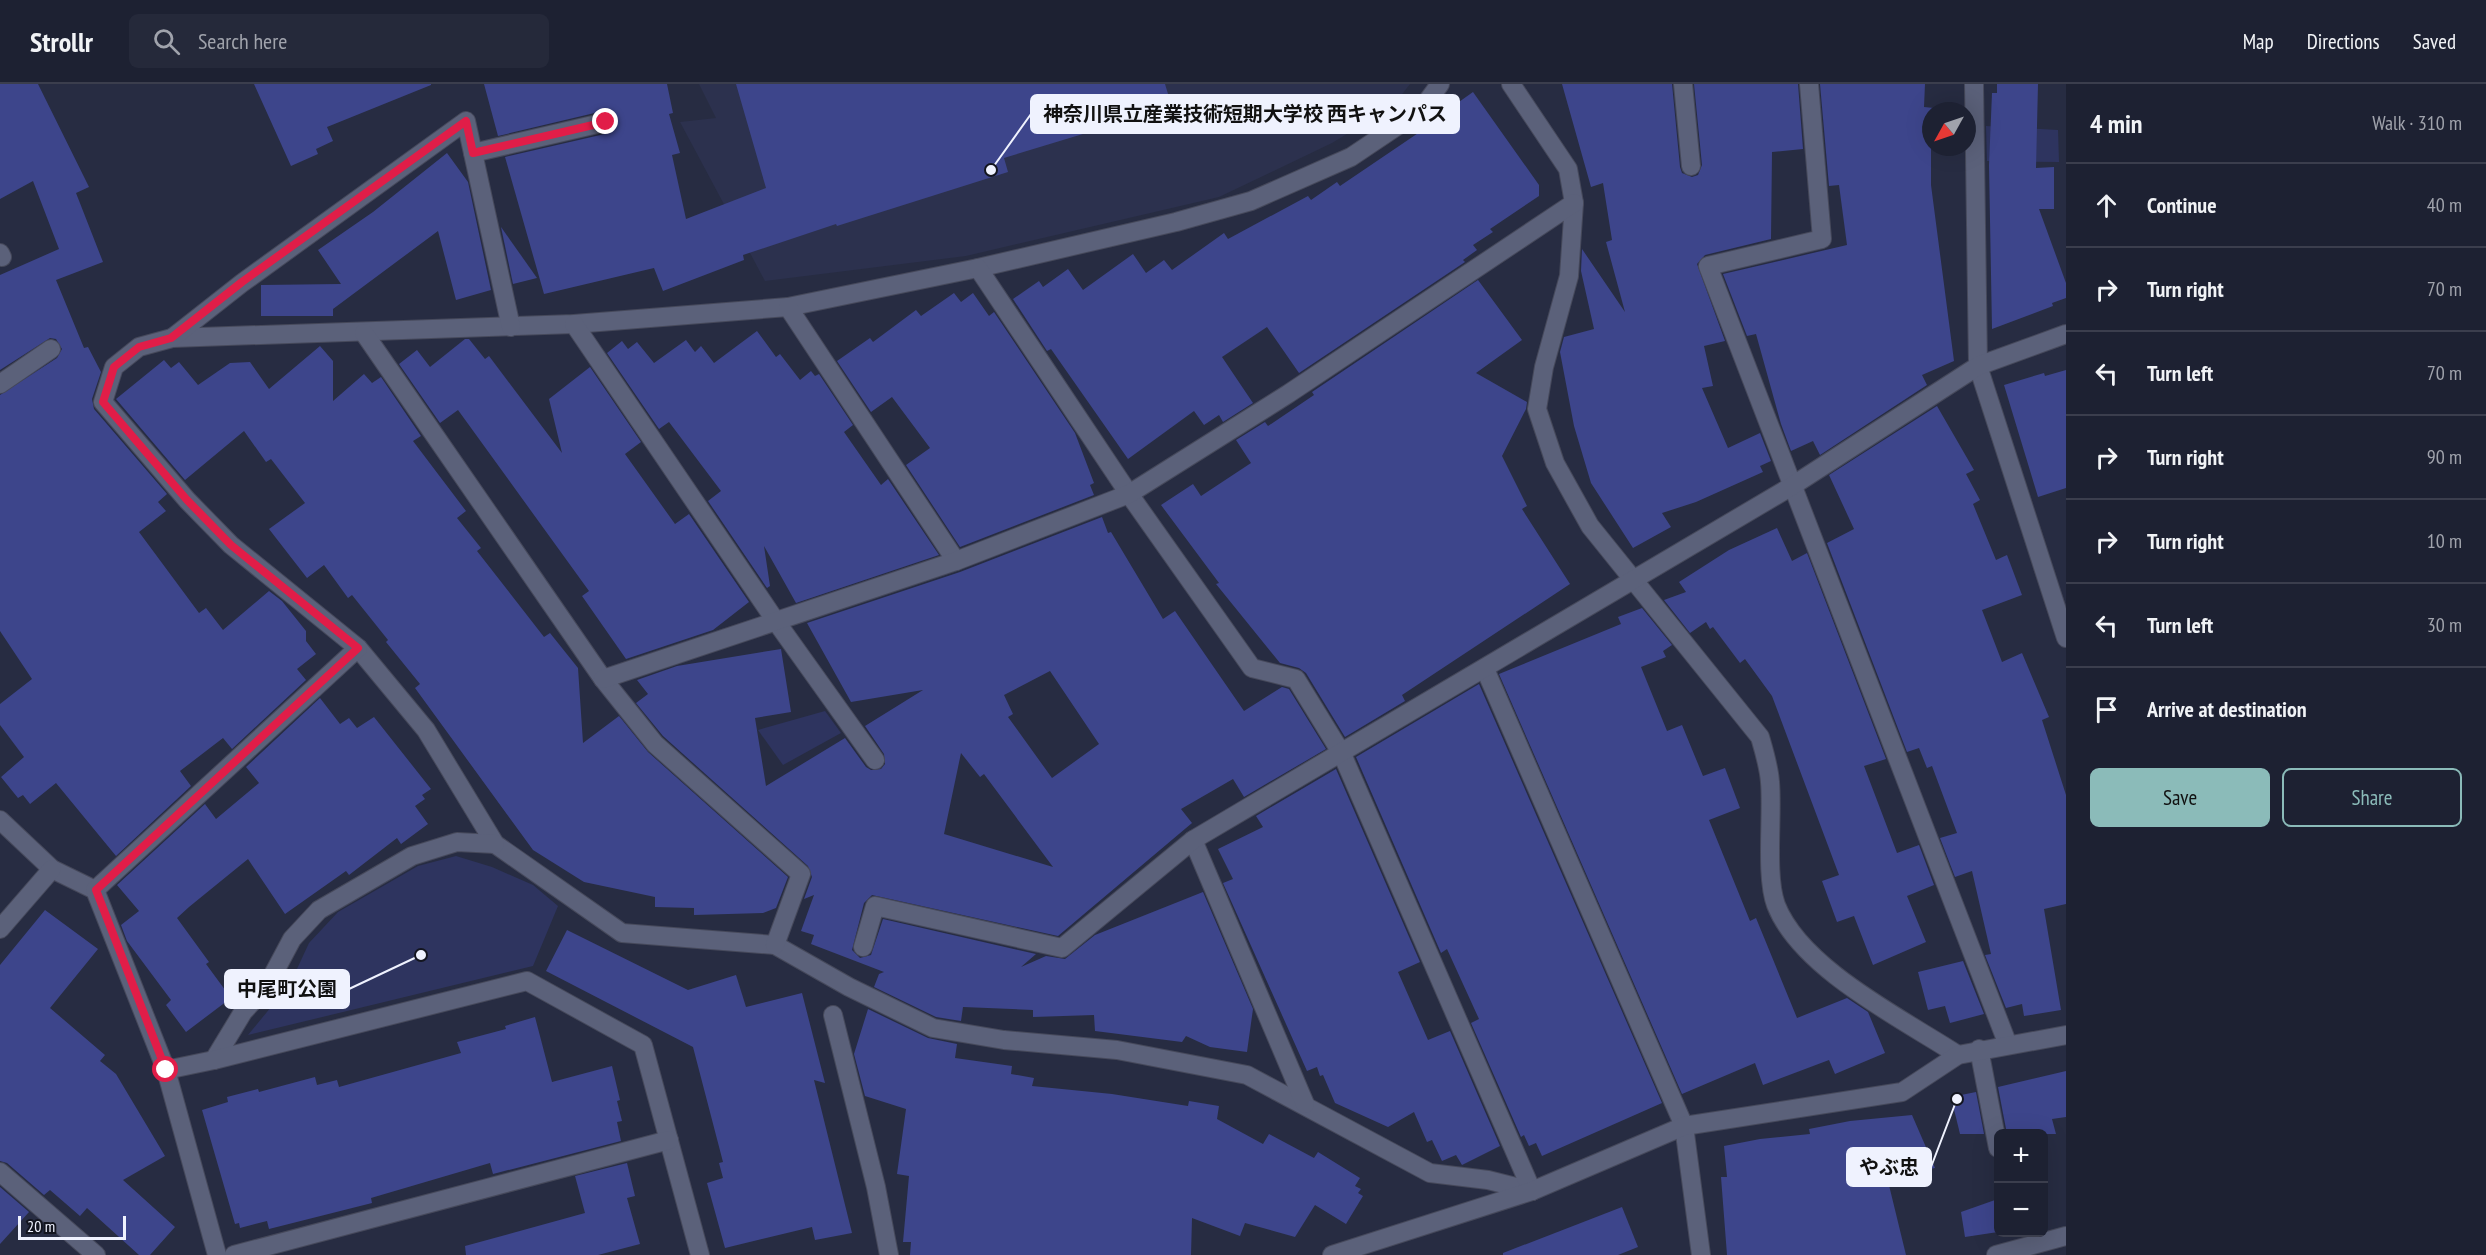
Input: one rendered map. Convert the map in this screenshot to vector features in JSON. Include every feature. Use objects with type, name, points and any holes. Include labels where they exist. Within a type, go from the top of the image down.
[{"type":"street","points":[[1440,84],[1421,111],[1351,157],[1251,201],[1176,222],[978,268],[788,307],[574,324],[171,338],[139,347],[114,367],[103,402],[187,500],[231,545],[358,648],[426,730],[495,844],[622,933],[775,945],[823,970],[852,980],[933,1028],[1004,1040],[1117,1050],[1247,1075],[1305,1104],[1430,1173],[1488,1180],[1532,1191]]},
{"type":"street","points":[[1511,84],[1568,169],[1574,203],[1569,276],[1544,367],[1537,409],[1555,464],[1590,526],[1760,737],[1770,779],[1772,869],[1776,904],[1792,933],[1822,964],[1860,994],[1958,1054]]},
{"type":"street","points":[[1683,84],[1691,166]]},
{"type":"street","points":[[1809,84],[1822,239],[1708,266],[2008,1045]]},
{"type":"street","points":[[1974,84],[1978,366],[2066,638]]},
{"type":"street","points":[[171,338],[242,282],[466,121],[511,327]]},
{"type":"street","points":[[473,153],[606,122]]},
{"type":"street","points":[[603,679],[956,561],[1129,494],[1288,394],[1574,203]]},
{"type":"street","points":[[978,268],[1129,494],[1252,668],[1296,679],[1342,754],[1532,1191]]},
{"type":"street","points":[[788,307],[956,561]]},
{"type":"street","points":[[574,324],[775,620],[875,760]]},
{"type":"street","points":[[364,333],[603,679],[655,744],[801,874],[775,945]]},
{"type":"street","points":[[862,947],[875,906],[1062,948],[1193,840],[1792,486],[1978,366],[2066,334]]},
{"type":"street","points":[[0,384],[51,348]]},
{"type":"street","points":[[96,890],[358,648]]},
{"type":"street","points":[[1485,669],[1684,1126],[1701,1255]]},
{"type":"street","points":[[0,820],[52,869],[96,890],[166,1070],[218,1255]]},
{"type":"street","points":[[1193,840],[1305,1104]]},
{"type":"street","points":[[214,1060],[243,1012],[267,986],[292,939],[319,910],[412,856],[457,842],[495,844]]},
{"type":"street","points":[[0,929],[52,869]]},
{"type":"street","points":[[823,970],[828,989]]},
{"type":"street","points":[[166,1070],[527,981],[643,1045],[700,1255]]},
{"type":"street","points":[[833,1015],[876,1187],[889,1255]]},
{"type":"street","points":[[1332,1255],[1532,1191],[1684,1126],[1902,1092],[1958,1054],[2066,1035]]},
{"type":"street","points":[[1979,1049],[1994,1129]]},
{"type":"street","points":[[234,1255],[669,1140]]},
{"type":"street","points":[[0,1172],[96,1255]]},
{"type":"street","points":[[1996,1255],[2018,1245],[2066,1236]]},
{"type":"shaded area","points":[[699,84],[1410,84],[1393,106],[1332,143],[1219,197],[966,256],[765,281],[680,122],[716,118]]},
{"type":"shaded area","points":[[1986,126],[2058,130],[2059,162],[1987,161]]},
{"type":"shaded area","points":[[825,711],[841,733],[783,765],[758,730]]},
{"type":"shaded area","points":[[456,856],[492,867],[533,885],[558,906],[533,966],[248,1035],[290,984],[309,943],[338,912],[418,866]]},
{"type":"building","points":[[0,84],[38,84],[89,187],[76,193],[103,262],[56,280],[84,348],[88,347],[101,372],[92,399],[94,409],[167,494],[158,502],[166,511],[139,532],[199,613],[206,608],[223,630],[269,591],[282,601],[306,631],[306,641],[316,654],[297,669],[306,680],[232,749],[223,738],[180,771],[191,786],[116,856],[56,783],[30,804],[23,795],[18,798],[1,777],[24,757],[0,725],[0,704],[32,679],[0,631],[0,395],[57,358],[62,349],[56,339],[50,338],[0,370],[0,275],[59,249],[33,181],[0,199]]},
{"type":"building","points":[[254,84],[431,85],[327,127],[333,141],[316,149],[318,154],[291,166]]},
{"type":"building","points":[[484,84],[667,84],[673,113],[669,114],[680,153],[672,155],[686,219],[766,188],[736,84],[1165,84],[1172,107],[1004,158],[1008,172],[743,255],[744,260],[663,291],[654,268],[544,294],[505,157],[609,133],[617,126],[617,119],[610,111],[603,111],[498,136]]},
{"type":"building","points":[[1562,84],[1672,84],[1680,167],[1682,173],[1692,177],[1698,175],[1702,165],[1694,84],[1798,84],[1803,149],[1772,152],[1771,239],[1705,255],[1697,264],[1725,341],[1704,346],[1713,386],[1702,388],[1728,448],[1760,433],[1771,461],[1760,466],[1763,472],[1696,502],[1662,513],[1671,527],[1633,548],[1591,483],[1574,426],[1560,352],[1564,337],[1594,329],[1581,271],[1582,249],[1625,312],[1606,242],[1612,240],[1603,183],[1591,187]]},
{"type":"building","points":[[1820,84],[1925,84],[1924,102],[1922,102],[1922,156],[1931,156],[1931,185],[1954,361],[1922,375],[1927,385],[1820,455],[1813,441],[1791,451],[1781,424],[1756,334],[1747,336],[1723,274],[1847,245],[1839,185],[1829,186]]},
{"type":"building","points":[[1997,84],[2038,84],[2036,168],[2054,167],[2054,209],[2039,209],[2066,283],[2066,298],[2052,303],[2053,306],[1992,329],[1989,165],[1992,93],[1997,93]]},
{"type":"building","points":[[1473,92],[1539,185],[1539,196],[1490,229],[1493,232],[1473,245],[1477,250],[1463,260],[1465,262],[1299,373],[1267,327],[1222,357],[1253,403],[1223,422],[1219,415],[1204,425],[1194,411],[1128,459],[1051,349],[1047,351],[1013,299],[1039,281],[1043,287],[1068,269],[1083,290],[1133,254],[1146,273],[1164,260],[1172,270],[1224,233],[1228,239],[1308,196],[1311,200],[1337,182],[1340,186],[1433,123],[1432,121]]},
{"type":"building","points":[[447,153],[468,182],[491,290],[456,300],[438,231],[333,309],[333,316],[261,316],[261,285],[341,284],[318,250],[373,212]]},
{"type":"building","points":[[501,227],[537,278],[513,284]]},
{"type":"building","points":[[1478,280],[1522,340],[1476,373],[1527,402],[1526,409],[1502,456],[1527,506],[1522,509],[1570,584],[1402,695],[1405,701],[1345,737],[1306,673],[1299,668],[1280,663],[1216,584],[1219,583],[1161,505],[1193,484],[1201,496],[1251,463],[1236,440],[1265,422],[1268,426],[1314,395],[1312,392]]},
{"type":"building","points":[[954,293],[961,302],[973,293],[989,316],[994,312],[1075,433],[1094,483],[1090,485],[1094,495],[960,547],[906,465],[930,448],[892,397],[871,412],[837,361],[870,338],[873,342],[916,310],[921,316]]},
{"type":"building","points":[[757,331],[776,357],[780,354],[800,380],[811,371],[815,376],[819,374],[853,425],[844,432],[881,485],[888,479],[939,555],[796,603],[764,546],[770,586],[767,588],[708,501],[721,491],[669,422],[659,429],[607,353],[622,341],[628,349],[637,342],[654,363],[686,340],[695,352],[701,346],[714,363]]},
{"type":"building","points":[[465,339],[469,339],[485,359],[489,356],[562,453],[549,399],[590,367],[641,442],[625,454],[675,524],[689,514],[749,602],[713,630],[626,659],[582,596],[589,591],[458,410],[440,423],[399,364],[417,350],[430,367]]},
{"type":"building","points":[[320,346],[333,361],[333,401],[364,374],[372,383],[381,377],[421,436],[413,441],[466,511],[457,518],[481,548],[477,551],[544,637],[550,633],[578,668],[583,743],[619,716],[648,752],[788,877],[776,908],[763,913],[694,915],[694,908],[655,907],[655,897],[584,882],[533,850],[415,688],[420,684],[352,595],[348,598],[324,565],[307,578],[269,529],[305,503],[271,459],[266,462],[244,431],[185,480],[116,399],[164,360],[171,368],[179,362],[198,385],[230,363],[250,362],[269,389]]},
{"type":"building","points":[[2066,370],[2066,488],[2038,497],[2004,385],[2044,373],[2045,376]]},
{"type":"building","points":[[1937,406],[1974,470],[1966,474],[1980,500],[1973,504],[1996,560],[2007,555],[2022,595],[1982,610],[2002,662],[2022,653],[2049,717],[2042,720],[2066,795],[2066,904],[2044,909],[2061,1010],[2024,1016],[2022,1004],[2006,1008],[1985,955],[1991,954],[1972,871],[1955,877],[1940,838],[1957,833],[1932,766],[1927,768],[1919,748],[1907,752],[1827,543],[1854,529],[1829,475]]},
{"type":"building","points":[[1102,517],[1108,533],[1111,532],[1163,619],[1175,611],[1244,711],[1282,687],[1289,689],[1326,749],[1244,797],[1233,779],[1181,809],[1192,823],[1058,936],[872,895],[864,903],[852,950],[860,958],[871,955],[883,919],[1036,954],[1021,967],[1046,956],[1065,959],[1095,935],[1203,892],[1253,1009],[1247,1052],[1210,1047],[1186,1036],[1182,1042],[1095,1031],[1094,1015],[1033,1017],[1033,1010],[963,1007],[961,1021],[936,1017],[874,987],[879,974],[884,972],[811,944],[814,935],[801,931],[814,895],[804,899],[812,877],[808,866],[663,736],[636,703],[648,694],[637,680],[677,666],[781,649],[791,712],[755,718],[766,786],[845,738],[866,767],[871,770],[881,769],[885,764],[884,754],[865,726],[923,690],[851,702],[807,623],[960,572]],"holes":[[[1050,671],[1099,744],[1052,778],[1008,717],[1013,714],[1004,695]],[[961,753],[980,777],[984,774],[1053,867],[944,834]]]},
{"type":"building","points":[[1777,528],[1792,561],[1807,553],[1886,759],[1864,766],[1897,853],[1919,845],[1934,885],[1907,896],[1926,942],[1873,965],[1854,916],[1837,922],[1822,881],[1839,875],[1772,696],[1745,659],[1740,663],[1713,627],[1710,629],[1706,622],[1690,633],[1664,600],[1686,592],[1679,582],[1729,550]]},
{"type":"building","points":[[1642,608],[1672,645],[1663,651],[1666,657],[1641,667],[1667,731],[1682,725],[1703,776],[1725,768],[1740,808],[1709,820],[1750,921],[1756,918],[1797,1018],[1847,998],[1868,1012],[1885,1053],[1835,1074],[1829,1060],[1763,1085],[1755,1063],[1682,1094],[1499,674],[1621,624],[1618,617]]},
{"type":"building","points":[[1479,684],[1662,1103],[1542,1156],[1536,1143],[1529,1146],[1524,1135],[1521,1137],[1471,1023],[1479,1019],[1447,949],[1441,953],[1356,757]]},
{"type":"building","points":[[320,698],[340,724],[349,718],[357,728],[374,717],[431,789],[422,795],[425,799],[415,806],[428,824],[401,844],[397,838],[349,875],[346,871],[285,914],[248,859],[189,907],[177,918],[209,962],[206,964],[231,998],[186,1032],[166,1005],[171,1000],[127,941],[121,925],[139,911],[117,885],[205,804],[216,819],[259,783],[246,767]]},
{"type":"building","points":[[1336,769],[1420,962],[1398,972],[1428,1040],[1450,1031],[1500,1146],[1462,1165],[1456,1155],[1442,1161],[1432,1140],[1427,1142],[1414,1112],[1388,1127],[1335,1103],[1317,1067],[1307,1071],[1223,883],[1233,879],[1218,849],[1263,827],[1256,816]]},
{"type":"building","points":[[45,910],[98,949],[50,1008],[105,1055],[100,1061],[116,1074],[165,1156],[123,1180],[175,1227],[150,1255],[139,1255],[87,1208],[80,1216],[50,1190],[44,1195],[7,1163],[0,1161],[0,965]]},
{"type":"building","points":[[567,930],[688,990],[736,975],[746,1007],[802,993],[825,1083],[814,1080],[852,1233],[815,1240],[812,1227],[725,1248],[707,1183],[723,1178],[719,1163],[723,1162],[693,1047],[546,971]]},
{"type":"building","points":[[1963,961],[1984,1014],[1950,1023],[1945,1006],[1928,1010],[1918,972]]},
{"type":"building","points":[[868,1009],[928,1038],[957,1044],[955,1058],[1012,1066],[1011,1074],[1034,1078],[1032,1086],[1112,1094],[1188,1106],[1189,1101],[1219,1106],[1217,1119],[1263,1144],[1269,1134],[1314,1158],[1318,1152],[1360,1178],[1355,1186],[1361,1189],[1358,1193],[1363,1196],[1346,1224],[1315,1205],[1295,1237],[1245,1223],[1240,1236],[1192,1218],[1191,1255],[910,1255],[911,1242],[903,1242],[909,1176],[897,1174],[906,1109],[865,1096],[854,1054]]},
{"type":"building","points":[[535,1017],[552,1082],[612,1066],[620,1100],[617,1101],[622,1121],[617,1122],[621,1141],[493,1174],[490,1163],[371,1198],[372,1203],[269,1229],[267,1221],[240,1228],[239,1223],[235,1224],[202,1110],[228,1102],[227,1097],[258,1089],[259,1092],[315,1077],[317,1085],[337,1080],[339,1087],[461,1053],[457,1042],[506,1029],[505,1026]]},
{"type":"building","points":[[2066,1071],[2066,1117],[2052,1119],[2056,1134],[2048,1134],[2048,1129],[2006,1129],[1998,1087]]},
{"type":"building","points":[[1976,1092],[1984,1134],[1960,1134],[1951,1097]]},
{"type":"building","points":[[1912,1115],[1935,1168],[1887,1177],[1906,1255],[1727,1255],[1721,1177],[1727,1177],[1724,1146],[1760,1139],[1810,1134],[1809,1129],[1850,1121]]},
{"type":"building","points":[[627,1163],[635,1196],[627,1198],[640,1244],[598,1255],[466,1255],[465,1246],[585,1213],[575,1176]]},
{"type":"building","points":[[0,1187],[29,1212],[0,1244]]},
{"type":"building","points":[[1994,1200],[1994,1233],[1965,1237],[1961,1212]]},
{"type":"building","points":[[1622,1207],[1638,1247],[1618,1255],[1503,1255],[1503,1253]]},
{"type":"place","name":"神奈川県立産業技術短期大学校 西キャンパス","points":[[991,170]]},
{"type":"place","name":"中尾町公園","points":[[421,955]]},
{"type":"place","name":"やぶ忠","points":[[1957,1099]]},
{"type":"route","points":[[166,1070],[96,890],[358,648],[231,545],[187,500],[103,402],[114,367],[139,347],[171,338],[242,282],[466,121],[473,153],[606,122]]}]
